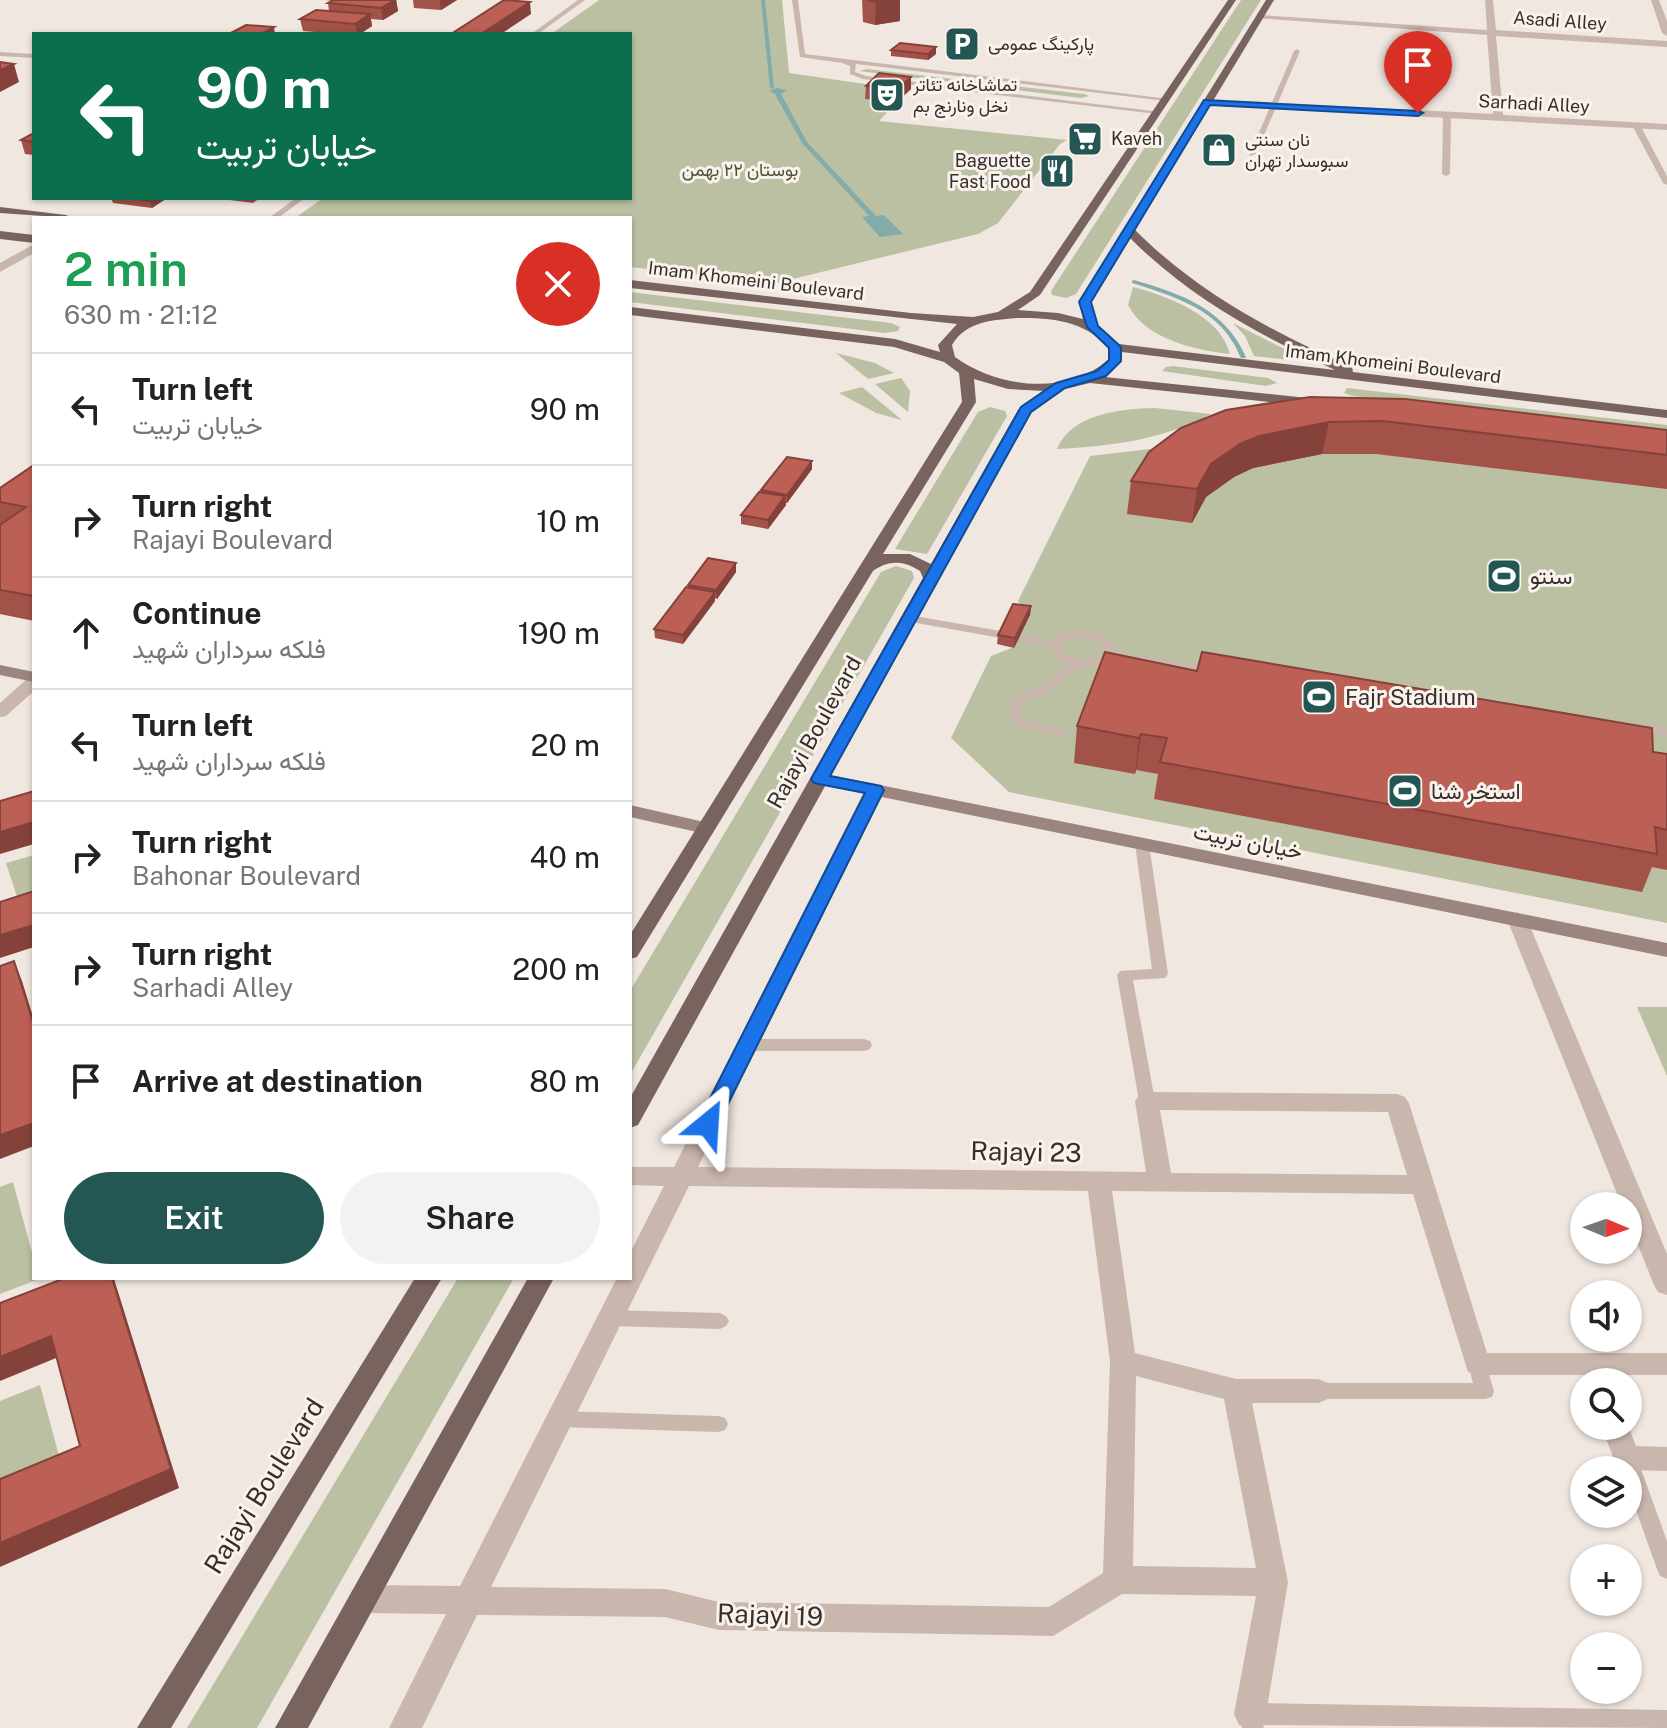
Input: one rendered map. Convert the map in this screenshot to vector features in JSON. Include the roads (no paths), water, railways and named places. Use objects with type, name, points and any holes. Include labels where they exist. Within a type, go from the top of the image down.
[{"type":"main road","points":[[1002,315],[1034,295],[1232,0]]},
{"type":"main road","points":[[1092,327],[1085,302],[1270,0]]},
{"type":"main road","points":[[0,210],[50,216]]},
{"type":"main road","points":[[1129,231],[1171,271],[1232,313],[1295,346],[1370,379]]},
{"type":"main road","points":[[0,235],[32,239]]},
{"type":"main road","name":"Imam Khomeini Boulevard","points":[[632,284],[974,321]]},
{"type":"main road","points":[[632,311],[886,342],[949,359],[966,372],[1009,385],[1061,386],[1090,379],[1102,374],[1115,361],[1115,347],[1092,327],[1050,316],[1002,315],[974,321],[948,338],[945,345],[949,359]]},
{"type":"main road","points":[[886,342],[901,328],[899,315]]},
{"type":"main road","name":"Imam Khomeini Boulevard","points":[[1115,347],[1667,414]]},
{"type":"main road","name":"Rajayi Boulevard","points":[[632,949],[969,402],[966,372]]},
{"type":"main road","points":[[1308,402],[1313,372]]},
{"type":"main road","points":[[1090,379],[1339,406]]},
{"type":"main road","name":"Rajayi Boulevard","points":[[632,1115],[1025,410],[1061,386]]},
{"type":"main road","points":[[866,569],[882,559],[907,558],[927,567],[931,580]]},
{"type":"main road","name":"Rajayi Boulevard","points":[[153,1728],[428,1280]]},
{"type":"main road","points":[[291,1728],[540,1280]]},
{"type":"street","points":[[1489,0],[1498,118]]},
{"type":"street","points":[[1655,0],[1667,33]]},
{"type":"street","name":"Asadi Alley","points":[[1259,18],[1667,44]]},
{"type":"street","name":"Sarhadi Alley","points":[[1208,102],[1667,127]]},
{"type":"street","points":[[0,268],[32,249]]},
{"type":"street","points":[[0,670],[32,679]]},
{"type":"street","points":[[0,712],[32,682]]},
{"type":"street","name":"خیابان تربیت","points":[[820,779],[1667,950]]},
{"type":"street","points":[[632,1274],[875,790]]},
{"type":"street","points":[[632,811],[706,828]]},
{"type":"street","points":[[1517,919],[1667,1285]]},
{"type":"street","points":[[1160,1182],[1147,1101],[1397,1103],[1477,1364],[1570,1371]]},
{"type":"street","name":"Rajayi 23","points":[[632,1176],[1422,1185]]},
{"type":"street","points":[[1099,1181],[1123,1361],[1118,1580],[1273,1582]]},
{"type":"street","points":[[405,1728],[629,1280]]},
{"type":"street","points":[[1123,1361],[1236,1391],[1318,1391]]},
{"type":"street","points":[[1635,1368],[1667,1364]]},
{"type":"street","points":[[1236,1391],[1273,1582],[1252,1721]]},
{"type":"street","points":[[1642,1458],[1667,1459]]},
{"type":"street","name":"Rajayi 19","points":[[363,1599],[665,1603],[719,1616],[1053,1622],[1118,1580]]},
{"type":"lane","points":[[537,32],[582,0]]},
{"type":"lane","points":[[795,0],[802,56],[1166,99]]},
{"type":"lane","points":[[1252,154],[1297,51]]},
{"type":"lane","points":[[0,54],[32,56]]},
{"type":"lane","points":[[840,61],[850,63],[855,75],[865,78],[1157,112]]},
{"type":"lane","points":[[853,69],[880,65]]},
{"type":"lane","points":[[1074,103],[1101,98],[1100,94],[1085,89]]},
{"type":"lane","points":[[1446,174],[1447,115]]},
{"type":"lane","points":[[1636,125],[1667,183]]},
{"type":"lane","points":[[276,216],[298,200]]},
{"type":"lane","points":[[909,619],[1056,644],[1068,635],[1088,635],[1106,642],[1110,653]]},
{"type":"lane","points":[[1056,644],[1060,656],[1077,663],[1098,663],[1110,653],[1225,673]]},
{"type":"lane","points":[[1063,733],[1023,724],[1014,714],[1016,701],[1052,684],[1077,663]]},
{"type":"lane","points":[[1622,726],[1667,732]]},
{"type":"lane","points":[[1142,844],[1160,974],[1125,975],[1147,1101]]},
{"type":"lane","points":[[748,1045],[864,1045]]},
{"type":"lane","points":[[610,1318],[720,1321]]},
{"type":"lane","points":[[1318,1391],[1485,1391],[1477,1364]]},
{"type":"lane","points":[[560,1419],[718,1424]]},
{"type":"lane","points":[[1642,1500],[1667,1569]]},
{"type":"lane","points":[[1252,1721],[1667,1721]]},
{"type":"water","points":[[777,88],[787,90],[781,94],[807,142],[876,216],[884,215],[903,234],[880,237],[862,217],[869,216],[802,143],[775,94],[769,91]]},
{"type":"waterway","points":[[763,0],[772,88]]},
{"type":"waterway","points":[[1134,282],[1183,299],[1214,317],[1236,341],[1243,357]]},
{"type":"place","name":"پارکینگ عمومی","points":[[962,44]]},
{"type":"place","name":"تماشاخانه تئاتر نخل ونارنج بم","points":[[887,95]]},
{"type":"place","name":"Kaveh","points":[[1085,139]]},
{"type":"place","name":"نان سنتی سبوسدار تهران","points":[[1219,150]]},
{"type":"place","name":"Baguette Fast Food","points":[[1057,171]]},
{"type":"place","name":"سنتو","points":[[1504,576]]},
{"type":"place","name":"Fajr Stadium","points":[[1319,697]]},
{"type":"place","name":"استخر شنا","points":[[1405,791]]},
{"type":"park label","name":"بوستان ۲۲ بهمن","points":[[740,170]]}]
